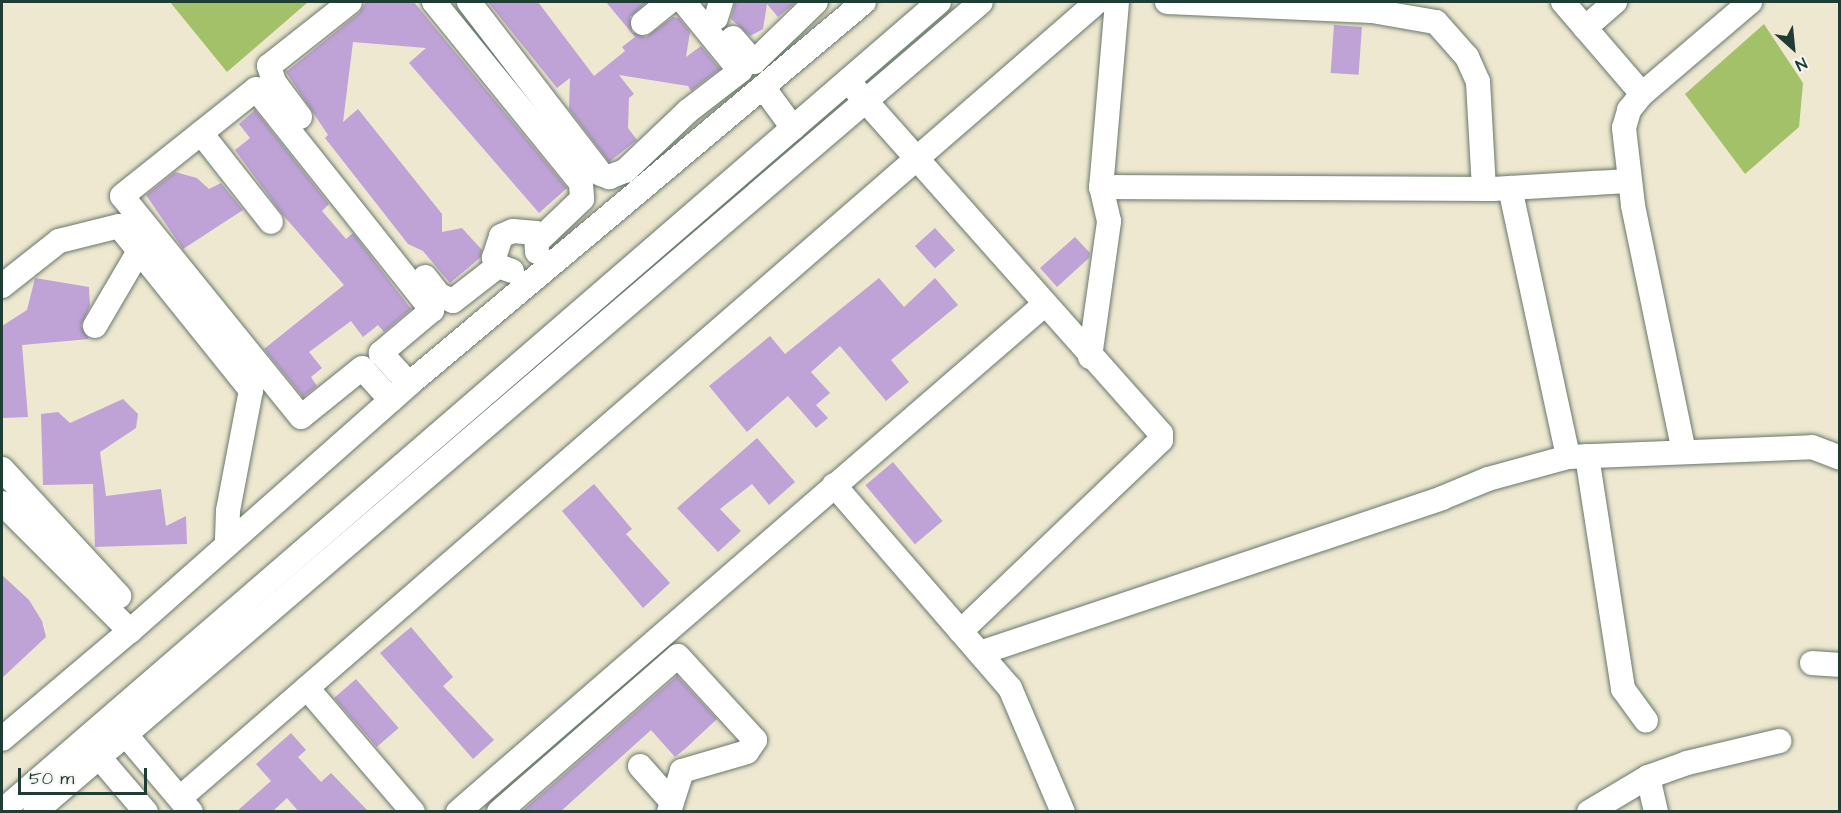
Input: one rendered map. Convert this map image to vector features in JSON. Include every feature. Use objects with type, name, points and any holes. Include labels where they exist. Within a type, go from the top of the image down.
[{"type":"street","points":[[350,2],[269,66],[274,82],[446,301],[453,301],[498,266]]},
{"type":"street","points":[[434,2],[581,183],[582,199],[538,241]]},
{"type":"street","points":[[472,2],[601,174],[609,177],[625,171],[688,111],[740,71],[684,2]]},
{"type":"street","points":[[643,23],[669,2]]},
{"type":"street","points":[[713,7],[754,62],[816,2]]},
{"type":"street","points":[[2,811],[939,2]]},
{"type":"street","points":[[35,812],[981,2]]},
{"type":"street","points":[[125,734],[185,805],[307,688],[1096,2]]},
{"type":"street","points":[[1090,357],[1109,221],[1101,187],[1117,2]]},
{"type":"street","points":[[1167,2],[1377,6],[1436,22],[1467,57],[1478,82],[1484,189]]},
{"type":"street","points":[[1563,2],[1642,94]]},
{"type":"street","points":[[1585,28],[1615,2]]},
{"type":"street","points":[[1684,452],[1629,181],[1624,128],[1629,110],[1642,94],[1750,2]]},
{"type":"street","points":[[2,740],[130,631],[409,384],[763,87],[849,5]]},
{"type":"street","points":[[848,80],[1090,357],[1159,431],[1161,440],[961,631]]},
{"type":"street","points":[[763,87],[793,128]]},
{"type":"street","points":[[256,88],[432,310],[301,417],[122,196],[201,133],[256,88]]},
{"type":"street","points":[[688,111],[709,133]]},
{"type":"street","points":[[201,133],[271,222]]},
{"type":"street","points":[[659,139],[677,159]]},
{"type":"street","points":[[1101,187],[1484,189],[1629,181]]},
{"type":"street","points":[[1510,188],[1577,457],[1623,689],[1646,721]]},
{"type":"street","points":[[2,286],[59,240],[119,226],[251,390],[228,511],[227,543]]},
{"type":"street","points":[[527,229],[536,233],[538,241],[537,276],[498,266],[494,258],[501,236],[527,229]]},
{"type":"street","points":[[95,326],[139,251]]},
{"type":"street","points":[[458,812],[1044,305]]},
{"type":"street","points":[[381,353],[409,384]]},
{"type":"street","points":[[362,369],[391,400]]},
{"type":"street","points":[[980,653],[1432,502],[1488,479],[1577,457],[1812,447],[1839,458]]},
{"type":"street","points":[[2,469],[119,596]]},
{"type":"street","points":[[834,485],[1010,688],[1063,812]]},
{"type":"street","points":[[2,503],[130,631]]},
{"type":"street","points":[[660,636],[754,740],[747,752],[682,771],[670,806]]},
{"type":"street","points":[[499,812],[678,656]]},
{"type":"street","points":[[1812,663],[1839,665]]},
{"type":"street","points":[[307,688],[414,812]]},
{"type":"street","points":[[1589,812],[1648,777],[1687,763],[1779,741]]},
{"type":"street","points":[[99,757],[146,812]]},
{"type":"street","points":[[640,766],[670,806]]},
{"type":"street","points":[[1648,777],[1656,812]]},
{"type":"green space","points":[[170,2],[308,2],[227,72]]},
{"type":"green space","points":[[1764,24],[1803,83],[1799,127],[1745,174],[1685,94]]},
{"type":"building","points":[[366,2],[414,2],[567,188],[539,213],[409,63],[426,48],[353,42],[343,122],[358,109],[442,214],[442,232],[462,228],[482,250],[481,257],[450,283],[423,251],[408,244],[325,138],[328,135],[286,72],[359,13]]},
{"type":"building","points":[[488,2],[538,2],[594,76],[625,51],[622,47],[635,37],[606,2],[647,2],[630,17],[632,32],[646,37],[673,17],[679,18],[690,32],[686,57],[701,46],[720,69],[691,91],[688,86],[619,75],[634,94],[629,98],[628,128],[637,140],[609,162],[569,109],[570,78],[557,88]]},
{"type":"building","points":[[735,2],[796,2],[778,17],[767,4],[763,29],[750,36],[731,19]]},
{"type":"building","points":[[1334,25],[1362,27],[1359,75],[1331,73]]},
{"type":"building","points":[[255,110],[329,204],[322,211],[346,239],[353,233],[411,309],[384,332],[378,325],[363,337],[351,321],[309,352],[322,368],[311,377],[317,386],[303,397],[264,349],[344,285],[283,215],[235,150],[250,138],[239,124]]},
{"type":"building","points":[[175,172],[197,178],[209,189],[221,183],[243,210],[183,249],[146,195]]},
{"type":"building","points":[[935,228],[955,250],[935,268],[915,246]]},
{"type":"building","points":[[1075,237],[1090,253],[1089,258],[1057,287],[1040,268]]},
{"type":"building","points":[[35,278],[89,287],[90,306],[81,326],[89,339],[22,345],[28,417],[2,418],[2,326],[27,310]]},
{"type":"building","points":[[879,278],[904,307],[935,278],[958,305],[891,360],[909,382],[886,401],[840,346],[811,372],[830,393],[816,405],[828,418],[816,428],[788,396],[747,432],[709,386],[770,336],[785,354]]},
{"type":"building","points":[[123,399],[138,414],[136,428],[100,452],[106,496],[161,489],[166,526],[186,516],[187,544],[95,547],[93,484],[43,485],[41,414],[58,412],[70,423]]},
{"type":"building","points":[[757,438],[795,482],[769,505],[752,484],[720,509],[741,531],[718,552],[677,508]]},
{"type":"building","points":[[893,462],[942,521],[915,544],[865,485]]},
{"type":"building","points":[[594,484],[632,529],[626,534],[670,583],[643,608],[562,511]]},
{"type":"building","points":[[2,575],[29,600],[42,621],[46,637],[2,678]]},
{"type":"building","points":[[411,627],[453,677],[443,686],[494,740],[473,759],[380,653]]},
{"type":"building","points":[[677,676],[717,719],[686,748],[675,757],[651,730],[560,812],[521,812]]},
{"type":"building","points":[[356,679],[399,728],[377,747],[334,698]]},
{"type":"building","points":[[291,733],[306,750],[298,757],[321,782],[331,773],[369,812],[299,812],[287,798],[272,812],[236,812],[271,781],[256,764]]}]
